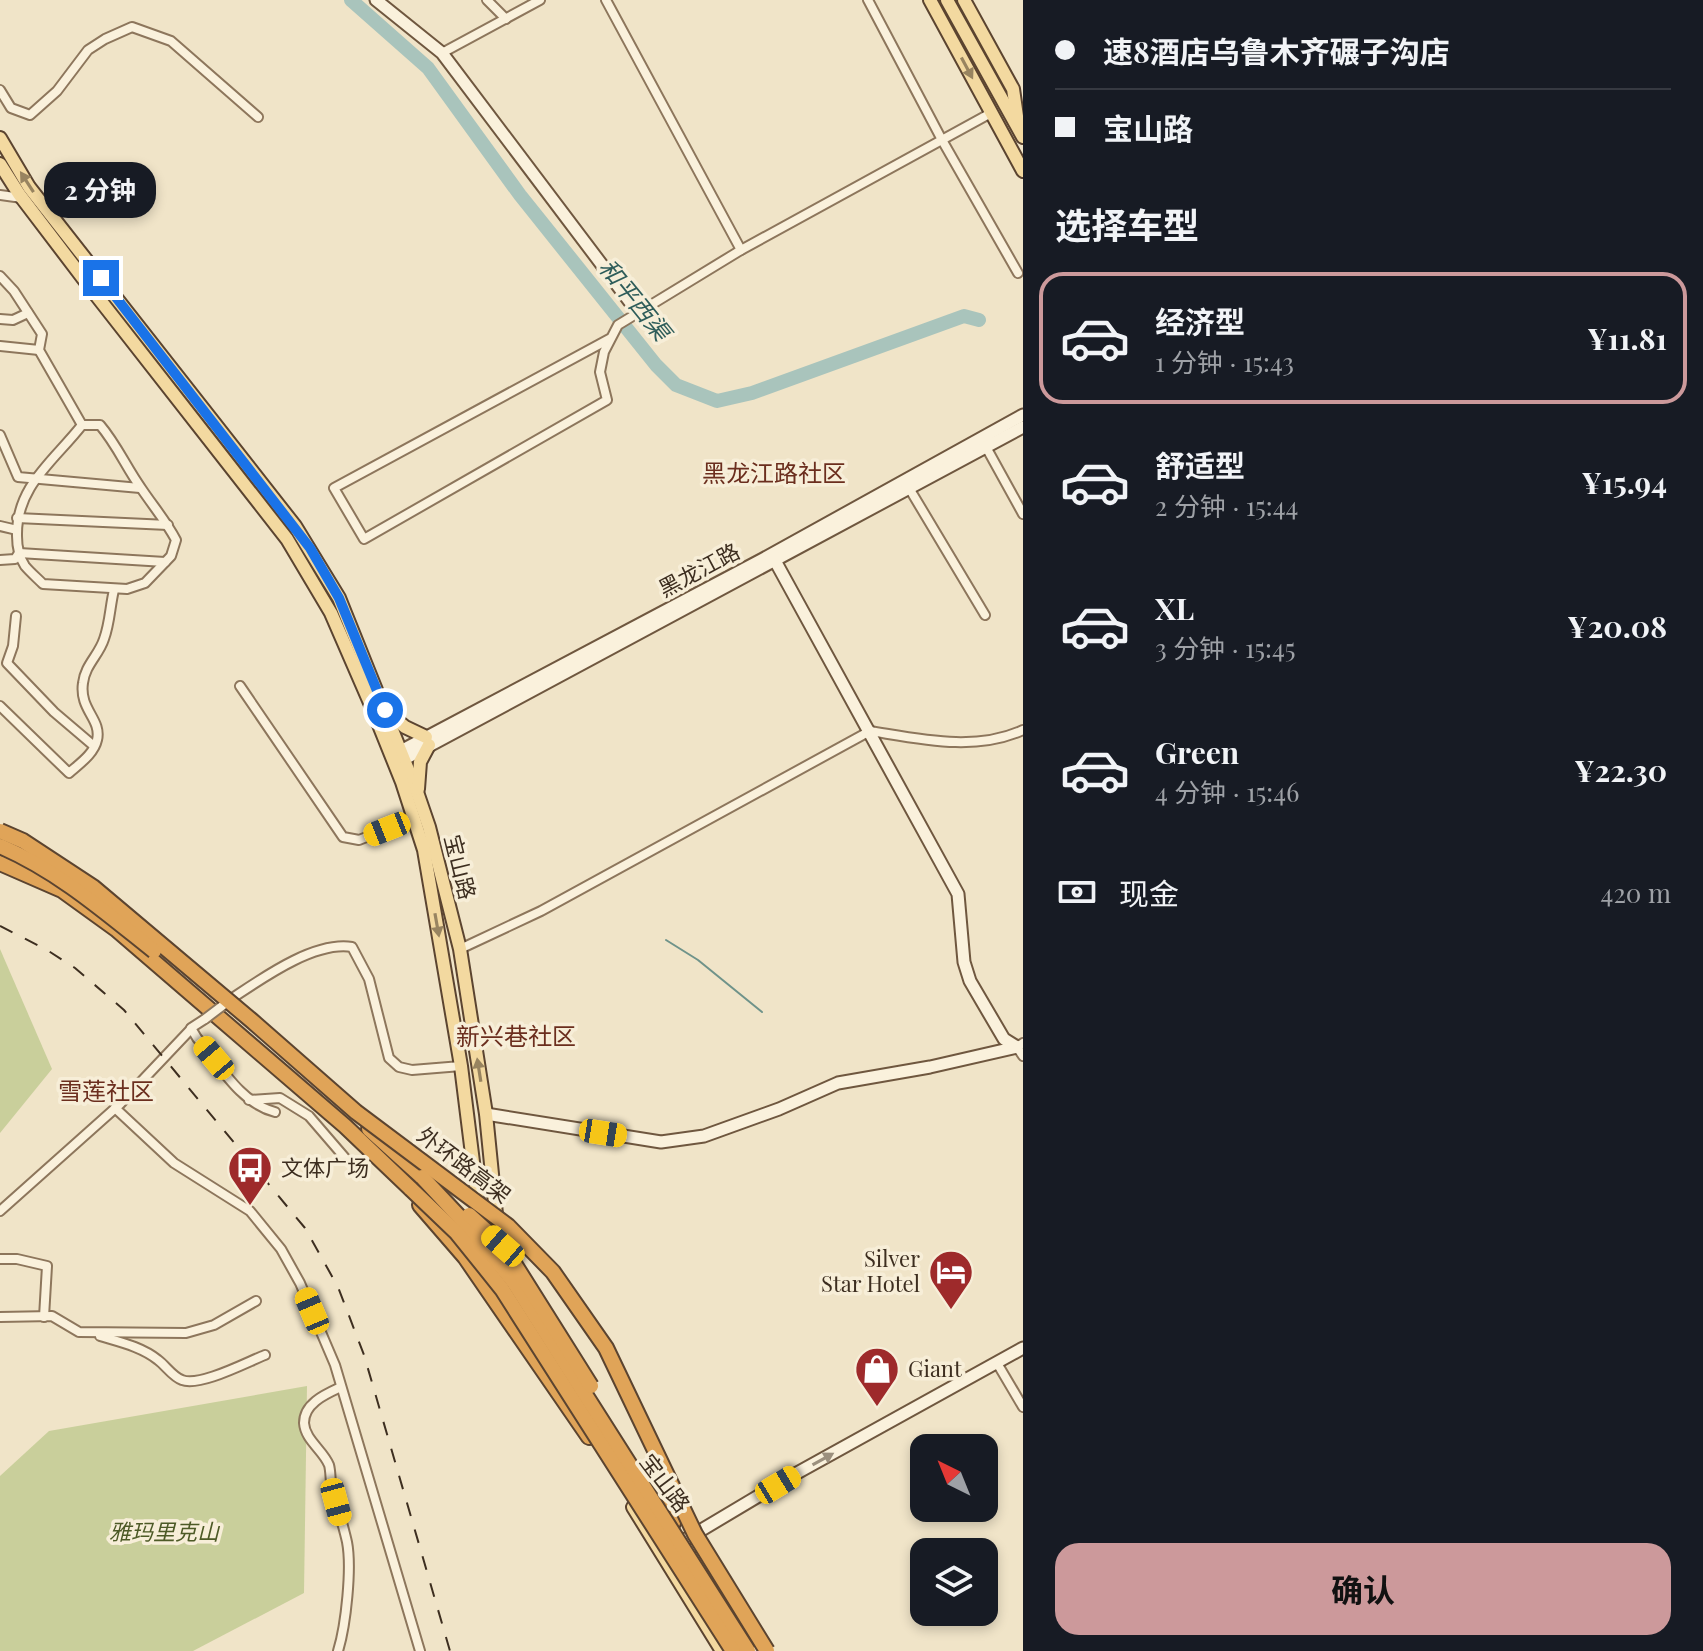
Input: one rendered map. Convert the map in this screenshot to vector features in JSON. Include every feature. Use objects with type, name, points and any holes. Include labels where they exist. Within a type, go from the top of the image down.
[{"type":"highway","points":[[0,824],[73,876],[503,1246],[649,1477],[683,1541]]},
{"type":"highway","name":"外环路高架","points":[[0,831],[23,841],[93,887],[356,1112],[508,1226],[553,1272],[606,1348],[695,1534],[763,1651]]},
{"type":"highway","name":"外环路高架","points":[[0,846],[53,873],[88,897],[251,1030],[355,1122],[507,1236],[552,1282],[605,1358],[653,1454],[693,1545],[763,1651]]},
{"type":"highway","points":[[0,863],[62,890],[116,929],[345,1126],[457,1233],[502,1289],[733,1651]]},
{"type":"highway","points":[[397,1177],[465,1257],[602,1454]]},
{"type":"highway","points":[[422,1177],[513,1281],[748,1651]]},
{"type":"main road","points":[[930,0],[1023,171]]},
{"type":"main road","points":[[947,0],[1021,134]]},
{"type":"main road","points":[[964,0],[1018,86],[1021,134]]},
{"type":"main road","name":"宝山路","points":[[0,138],[29,187],[310,548],[339,598],[385,710],[427,863],[461,1066],[486,1258],[519,1326],[602,1454],[722,1651]]},
{"type":"main road","name":"宝山路","points":[[0,164],[22,198],[296,552],[331,613],[417,792],[429,827],[460,949],[486,1114],[501,1253],[528,1318],[619,1455],[763,1651]]},
{"type":"main road","points":[[385,710],[428,741],[420,762],[417,792]]},
{"type":"street","points":[[376,0],[442,53],[639,314]]},
{"type":"street","points":[[487,0],[506,19]]},
{"type":"street","points":[[442,53],[453,50],[540,0]]},
{"type":"street","points":[[606,0],[741,250]]},
{"type":"street","points":[[868,0],[942,140],[1018,273]]},
{"type":"street","points":[[0,90],[11,108],[30,115],[57,91],[88,50],[132,27],[171,41],[258,117]]},
{"type":"street","points":[[611,338],[334,488],[364,539],[607,400],[600,372],[604,352],[618,325],[741,250],[991,113]]},
{"type":"street","points":[[0,195],[22,198]]},
{"type":"street","points":[[0,276],[42,334],[39,350],[82,425]]},
{"type":"street","points":[[0,319],[13,320],[28,313]]},
{"type":"street","points":[[0,346],[39,350]]},
{"type":"street","name":"黑龙江路","points":[[773,558],[1023,415]]},
{"type":"street","points":[[82,425],[100,425],[114,441],[140,488],[168,525],[176,540],[171,556],[145,583],[127,589],[43,584],[25,566],[19,553],[17,518],[33,479],[82,425]]},
{"type":"street","name":"黑龙江路","points":[[398,757],[1023,427]]},
{"type":"street","points":[[0,435],[18,477],[140,488]]},
{"type":"street","points":[[986,447],[1023,514]]},
{"type":"street","points":[[909,488],[985,615]]},
{"type":"street","points":[[17,518],[168,525]]},
{"type":"street","points":[[0,526],[17,530]]},
{"type":"street","points":[[19,553],[165,562]]},
{"type":"street","points":[[0,560],[15,559],[19,553]]},
{"type":"street","points":[[773,558],[958,894],[964,962],[970,981],[1004,1039],[1021,1049]]},
{"type":"street","points":[[0,706],[69,773],[91,753],[98,740],[95,720],[83,704],[83,681],[90,661],[103,643],[114,590]]},
{"type":"street","points":[[16,616],[13,646],[7,663],[54,712],[94,746]]},
{"type":"street","points":[[240,686],[343,837],[359,840],[415,818]]},
{"type":"street","points":[[460,949],[541,911],[870,731],[969,743],[1008,737],[1023,730]]},
{"type":"street","points":[[0,1211],[115,1108],[192,1028],[271,972],[337,945],[352,947],[369,979],[389,1058],[399,1067],[412,1070],[461,1066]]},
{"type":"street","points":[[192,1028],[248,1100],[262,1109],[275,1112]]},
{"type":"street","points":[[486,1114],[661,1142],[704,1136],[779,1109],[838,1083],[1021,1049]]},
{"type":"street","points":[[248,1100],[280,1098],[309,1116],[346,1159]]},
{"type":"street","points":[[115,1108],[174,1163],[250,1211],[281,1249],[300,1283],[341,1387],[420,1651]]},
{"type":"street","points":[[0,1259],[17,1259],[47,1266],[44,1317]]},
{"type":"street","points":[[0,1317],[52,1316],[79,1332],[186,1333],[214,1325],[256,1301]]},
{"type":"street","points":[[88,1332],[143,1351],[182,1381],[198,1382],[215,1378],[265,1355]]},
{"type":"street","points":[[683,1541],[797,1473],[1023,1348]]},
{"type":"street","points":[[997,1363],[1023,1407]]},
{"type":"street","points":[[338,1651],[345,1619],[348,1544],[330,1481],[330,1467],[304,1425],[311,1405],[341,1387]]},
{"type":"green space","points":[[0,949],[52,1069],[0,1133]]},
{"type":"green space","name":"雅玛里克山","points":[[307,1386],[304,1593],[193,1651],[0,1651],[0,1476],[49,1431]]},
{"type":"waterway","name":"和平西渠","points":[[351,0],[428,68],[520,195],[656,365],[676,385],[717,401],[752,393],[964,316],[979,320]]},
{"type":"waterway","points":[[666,940],[698,960],[762,1012]]},
{"type":"railway","points":[[0,926],[75,968],[124,1010],[305,1228],[338,1287],[364,1355],[450,1651]]},
{"type":"place","name":"文体广场","points":[[250,1207]]},
{"type":"place","name":"Silver Star Hotel","points":[[951,1311]]},
{"type":"place","name":"Giant","points":[[877,1408]]},
{"type":"district","name":"黑龙江路社区","points":[[774,474]]},
{"type":"district","name":"新兴巷社区","points":[[516,1037]]},
{"type":"district","name":"雪莲社区","points":[[106,1092]]},
{"type":"route","points":[[101,278],[310,548],[339,598],[385,710]]}]
